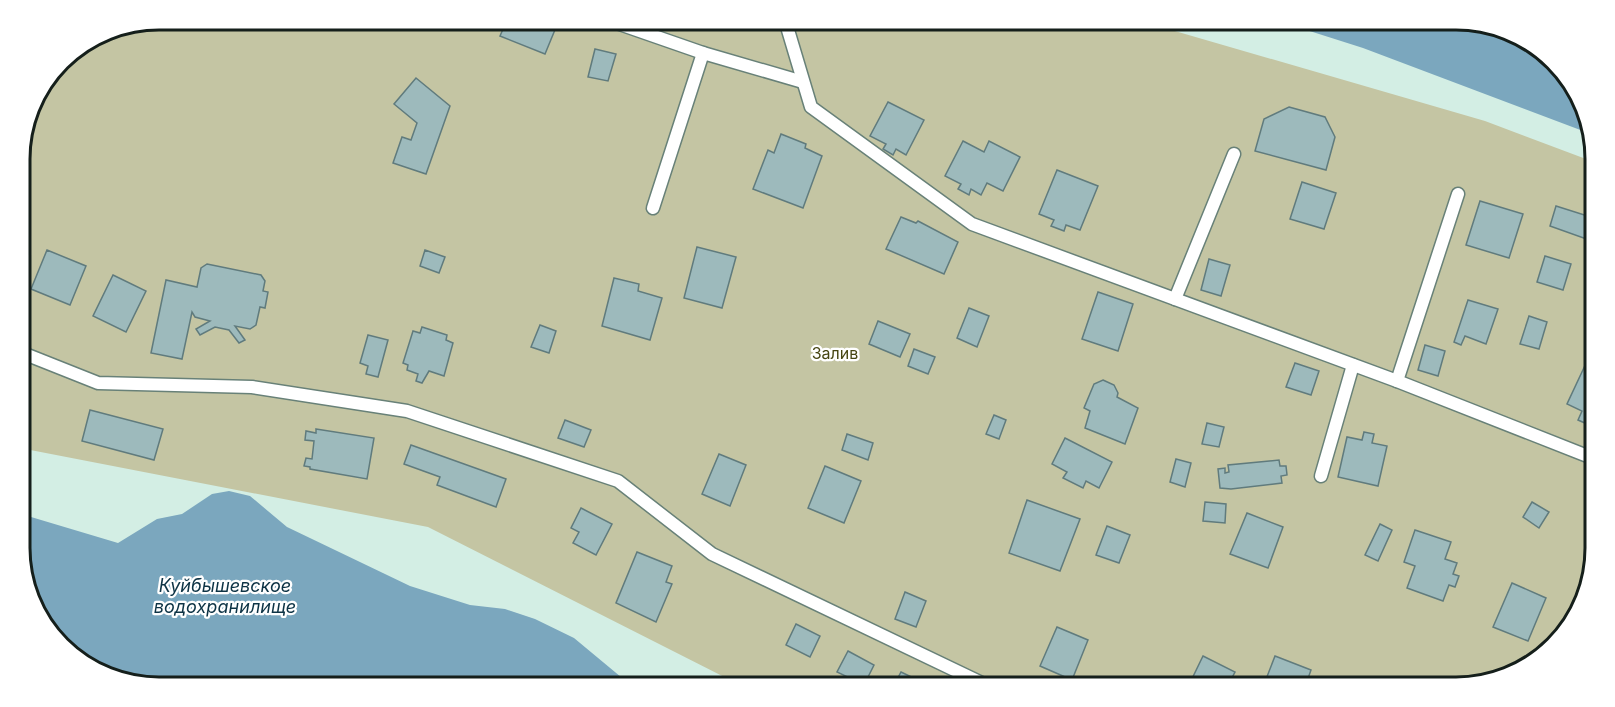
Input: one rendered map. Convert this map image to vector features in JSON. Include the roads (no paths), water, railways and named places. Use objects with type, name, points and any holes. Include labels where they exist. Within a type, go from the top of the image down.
[{"type":"lane","points":[[637,30],[703,53],[803,82]]},
{"type":"lane","points":[[788,30],[811,107],[972,224],[1397,381],[1585,455]]},
{"type":"lane","points":[[653,208],[703,53]]},
{"type":"lane","points":[[1175,299],[1234,154]]},
{"type":"lane","points":[[1397,381],[1458,194]]},
{"type":"lane","points":[[30,356],[98,383],[252,387],[407,411],[618,481],[712,554],[969,677]]},
{"type":"lane","points":[[1321,476],[1353,365]]},
{"type":"water","points":[[1306,30],[1464,30],[1497,37],[1520,47],[1547,68],[1568,95],[1582,131],[1363,48]]},
{"type":"water","name":"Куйбышевское водохранилище","points":[[229,491],[250,496],[287,527],[410,586],[470,605],[505,609],[535,619],[574,638],[621,677],[143,676],[118,670],[95,660],[68,639],[47,612],[34,581],[30,548],[30,517],[118,543],[157,519],[182,514],[212,494]]},
{"type":"park label","name":"Залив","points":[[835,353]]}]
